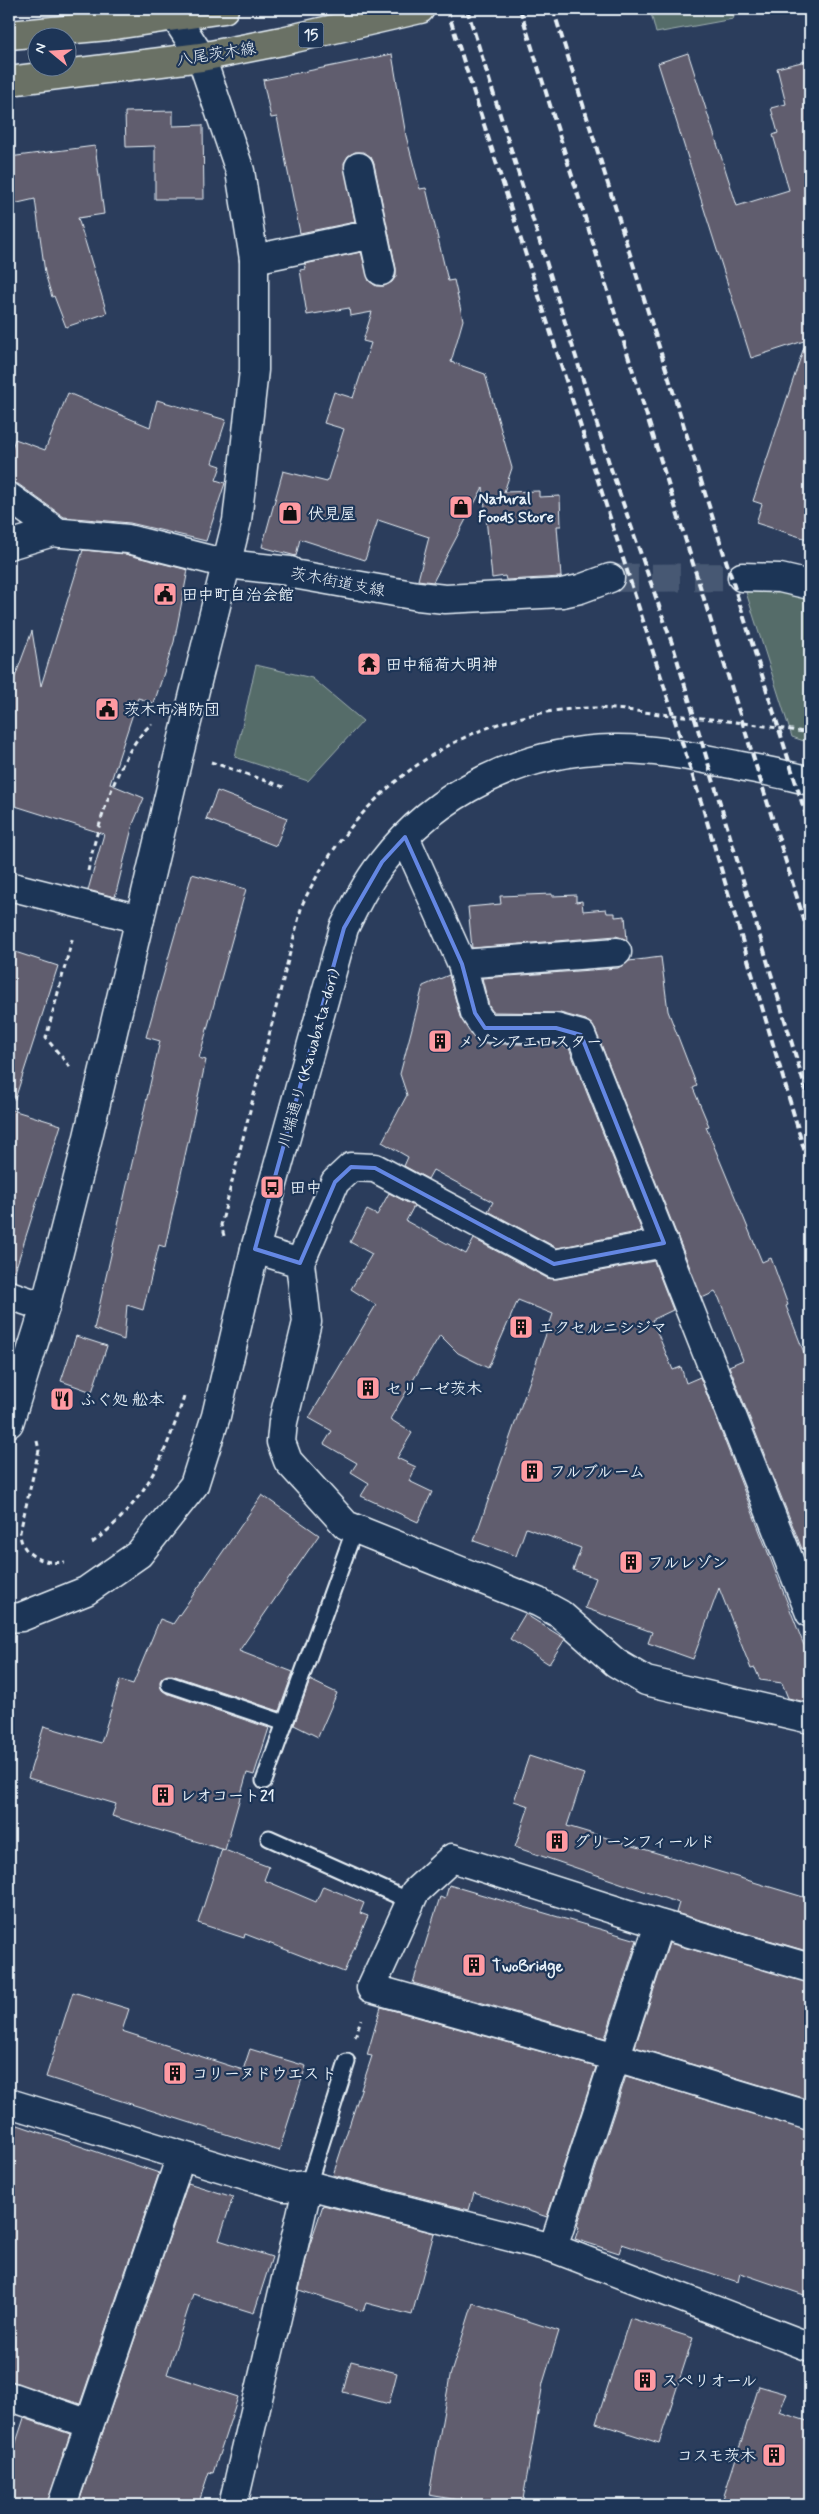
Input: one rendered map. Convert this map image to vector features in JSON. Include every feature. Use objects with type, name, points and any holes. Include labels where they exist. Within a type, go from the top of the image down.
[{"type":"main road","points":[[9,35],[108,26],[172,12],[224,9]]},
{"type":"main road","name":"八尾茨木線","points":[[9,81],[201,57],[282,41],[420,9]]},
{"type":"street","points":[[9,1423],[45,1307],[82,1162],[237,521],[254,370],[254,259],[240,171],[201,57],[172,12]]},
{"type":"street","points":[[359,167],[381,271]]},
{"type":"street","points":[[254,259],[373,234]]},
{"type":"street","points":[[9,497],[59,533]]},
{"type":"street","name":"茨木街道支線","points":[[9,545],[53,532],[128,540],[226,564],[290,571],[293,574],[418,596],[445,598],[562,593],[580,589],[610,578]]},
{"type":"street","points":[[742,578],[780,578],[810,585]]},
{"type":"street","name":"川端通り (Kawabata-dori)","points":[[9,1618],[22,1616],[86,1591],[139,1554],[194,1485],[216,1416],[255,1249],[344,928],[361,894],[377,870],[405,837],[436,809],[468,787],[502,770],[538,758],[576,751],[614,749],[677,754],[810,781]]},
{"type":"street","points":[[405,837],[462,964],[475,1013],[486,1028],[556,1028],[581,1035],[810,1613]]},
{"type":"street","points":[[9,886],[140,919]]},
{"type":"street","points":[[462,964],[617,952]]},
{"type":"street","points":[[664,1243],[554,1264],[375,1168],[352,1167],[335,1182],[300,1263],[307,1322],[283,1422],[281,1442],[288,1461],[346,1525],[538,1602],[560,1614],[616,1663],[646,1681],[810,1719]]},
{"type":"street","points":[[255,1249],[300,1263]]},
{"type":"street","points":[[9,1295],[45,1307]]},
{"type":"street","points":[[810,1968],[659,1924],[452,1858],[415,1892],[371,1988],[616,2057],[810,2116]]},
{"type":"street","points":[[553,2248],[659,1924]]},
{"type":"street","points":[[9,2105],[285,2187],[308,2185],[553,2248],[810,2347]]},
{"type":"street","points":[[62,2505],[181,2156]]},
{"type":"street","points":[[233,2505],[308,2185]]},
{"type":"street","points":[[9,2396],[89,2424]]},
{"type":"lane","points":[[264,1781],[355,1528]]},
{"type":"lane","points":[[169,1684],[285,1723]]},
{"type":"lane","points":[[269,1838],[410,1901]]},
{"type":"lane","points":[[308,2185],[347,2062]]},
{"type":"path","points":[[225,1240],[221,1225],[302,905],[320,868],[344,834],[385,790],[425,759],[470,736],[508,721],[561,711],[588,708],[629,710],[712,718],[810,733]]},
{"type":"path","points":[[206,770],[208,761],[287,788]]},
{"type":"path","points":[[89,1547],[107,1533],[130,1508],[150,1481],[167,1447],[187,1388]]},
{"type":"path","points":[[39,1432],[37,1440],[39,1450],[20,1532],[20,1542],[24,1550],[42,1560],[54,1564],[67,1562]]},
{"type":"path","points":[[347,2062],[371,1988]]},
{"type":"highlighted area","points":[[405,837],[462,964],[475,1013],[485,1028],[556,1028],[581,1035],[664,1243],[554,1264],[375,1168],[351,1167],[335,1182],[300,1263],[255,1249],[344,928],[382,862]]},
{"type":"green space","points":[[650,9],[737,9],[733,19],[656,33]]},
{"type":"green space","points":[[744,586],[810,595],[810,743],[792,737]]},
{"type":"green space","points":[[256,665],[312,678],[363,721],[308,781],[235,757]]},
{"type":"building","points":[[688,53],[737,206],[789,190],[773,135],[778,133],[771,108],[786,104],[777,68],[810,60],[810,339],[751,358],[658,63]]},
{"type":"building","points":[[392,54],[406,136],[420,189],[426,188],[448,281],[454,280],[463,320],[451,362],[485,374],[512,468],[504,492],[539,491],[539,497],[560,496],[561,526],[557,526],[561,577],[506,580],[505,576],[492,578],[483,487],[433,582],[418,580],[429,537],[378,520],[365,560],[300,539],[296,556],[262,547],[283,471],[327,482],[344,429],[324,423],[334,392],[353,398],[371,343],[363,341],[372,312],[350,316],[349,308],[307,315],[300,270],[306,269],[305,264],[361,252],[369,281],[376,286],[384,286],[392,282],[396,276],[396,268],[374,164],[371,157],[364,152],[355,152],[348,156],[344,163],[355,222],[300,233],[277,117],[271,118],[263,80]]},
{"type":"building","points":[[173,111],[173,126],[203,125],[204,199],[155,199],[155,146],[126,147],[125,112]]},
{"type":"building","points":[[95,146],[104,214],[78,218],[107,313],[66,327],[54,296],[52,297],[45,273],[35,199],[9,205],[9,157]]},
{"type":"building","points":[[804,347],[810,348],[810,540],[756,523],[762,504],[753,501]]},
{"type":"building","points":[[68,393],[150,427],[157,400],[226,420],[212,463],[221,466],[216,480],[225,483],[206,541],[130,523],[64,517],[18,484],[9,482],[9,457],[15,439],[45,450]]},
{"type":"building","points":[[83,550],[125,554],[188,570],[174,642],[154,703],[138,698],[110,784],[144,798],[133,824],[115,897],[88,890],[104,834],[9,804],[9,693],[32,631],[41,686]]},
{"type":"building","points":[[217,791],[287,818],[276,846],[206,819]]},
{"type":"building","points":[[192,874],[246,889],[199,1058],[206,1060],[165,1247],[159,1245],[143,1310],[127,1305],[124,1340],[94,1329],[160,1041],[146,1037]]},
{"type":"building","points":[[552,894],[552,896],[576,895],[576,902],[582,901],[583,911],[606,909],[607,913],[615,913],[615,917],[625,916],[627,940],[616,936],[472,948],[468,907],[501,904],[500,896]]},
{"type":"building","points":[[9,950],[58,966],[15,1099],[9,1098]]},
{"type":"building","points":[[661,957],[668,1011],[697,1086],[693,1088],[709,1126],[706,1127],[762,1262],[771,1258],[788,1305],[786,1306],[810,1368],[810,1546],[802,1549],[729,1366],[743,1360],[719,1298],[715,1292],[702,1298],[595,1029],[586,1020],[560,1013],[493,1012],[489,1006],[482,978],[618,968],[629,961]]},
{"type":"building","points":[[449,975],[460,1017],[477,1042],[485,1044],[554,1044],[569,1048],[642,1231],[557,1248],[488,1211],[493,1202],[433,1170],[428,1179],[404,1166],[408,1157],[382,1142],[407,1095],[400,1074],[423,986]]},
{"type":"building","points":[[9,1109],[61,1125],[15,1271],[9,1270]]},
{"type":"building","points":[[389,1193],[414,1206],[406,1221],[466,1254],[474,1239],[547,1278],[557,1279],[654,1261],[673,1310],[652,1320],[673,1370],[681,1367],[686,1383],[700,1377],[810,1661],[810,1703],[788,1698],[782,1683],[760,1680],[755,1668],[751,1669],[719,1588],[693,1659],[648,1643],[652,1632],[585,1608],[596,1578],[573,1570],[581,1548],[526,1528],[516,1556],[474,1541],[553,1314],[518,1300],[488,1368],[458,1353],[440,1335],[390,1419],[412,1433],[397,1458],[416,1467],[409,1481],[432,1492],[418,1522],[361,1496],[369,1483],[351,1472],[357,1463],[324,1444],[332,1431],[309,1418],[376,1305],[351,1289],[372,1254],[350,1242],[367,1210],[377,1215]]},
{"type":"building","points":[[76,1336],[107,1346],[92,1392],[61,1381]]},
{"type":"building","points":[[262,1495],[319,1535],[239,1651],[293,1672],[279,1711],[172,1675],[163,1677],[160,1681],[162,1690],[166,1693],[269,1728],[254,1775],[247,1773],[225,1850],[112,1816],[116,1804],[28,1778],[44,1726],[101,1743],[120,1680],[133,1684],[160,1619],[173,1624]]},
{"type":"building","points":[[525,1614],[565,1639],[549,1664],[510,1639]]},
{"type":"building","points":[[310,1680],[337,1693],[318,1737],[294,1725]]},
{"type":"building","points":[[529,1756],[584,1774],[567,1826],[810,1899],[810,1952],[676,1913],[679,1903],[515,1847],[529,1806],[514,1801]]},
{"type":"building","points":[[222,1849],[269,1867],[264,1880],[316,1902],[323,1886],[364,1903],[360,1913],[368,1916],[344,1972],[245,1934],[244,1938],[198,1923]]},
{"type":"building","points":[[449,1885],[637,1940],[605,2038],[413,1983],[440,1897],[445,1899]]},
{"type":"building","points":[[669,1943],[810,1983],[810,2100],[635,2047]]},
{"type":"building","name":"コリーヌドウエスト","points":[[73,1992],[129,2009],[122,2031],[243,2070],[250,2049],[306,2066],[279,2151],[46,2077]]},
{"type":"building","points":[[381,2007],[596,2067],[547,2217],[474,2193],[469,2210],[333,2175],[372,2056],[367,2055]]},
{"type":"building","points":[[626,2076],[810,2131],[810,2297],[740,2273],[738,2282],[622,2244],[619,2253],[575,2239],[579,2227],[577,2226]]},
{"type":"building","points":[[9,2122],[159,2173],[80,2404],[9,2381]]},
{"type":"building","points":[[188,2183],[233,2197],[219,2240],[272,2257],[254,2313],[193,2294],[167,2374],[238,2397],[213,2473],[209,2472],[198,2505],[78,2505]]},
{"type":"building","points":[[323,2205],[434,2233],[412,2315],[366,2303],[363,2311],[299,2290],[309,2247]]},
{"type":"building","points":[[473,2303],[559,2331],[543,2383],[522,2505],[487,2505],[429,2495],[450,2376]]},
{"type":"building","name":"スペリオール","points":[[630,2318],[693,2338],[659,2443],[596,2423]]},
{"type":"building","points":[[351,2361],[397,2373],[389,2404],[343,2392]]},
{"type":"building","name":"コスモ茨木","points":[[759,2386],[787,2394],[779,2412],[810,2422],[810,2488],[805,2505],[721,2505]]},
{"type":"building","points":[[24,2418],[70,2434],[47,2505],[9,2505],[9,2464]]},
{"type":"tunnel","points":[[610,578],[742,577]]},
{"type":"railway","points":[[447,9],[703,808],[810,1169]]},
{"type":"railway","points":[[467,9],[610,466],[674,649],[810,1104]]},
{"type":"railway","points":[[520,9],[810,939]]},
{"type":"railway","points":[[553,9],[810,828]]},
{"type":"place","name":"Natural Foods Store","points":[[461,507]]},
{"type":"place","name":"伏見屋","points":[[290,513]]},
{"type":"place","name":"田中町自治会館","points":[[165,594]]},
{"type":"place","name":"田中稲荷大明神","points":[[369,664]]},
{"type":"place","name":"茨木市消防団","points":[[107,709]]},
{"type":"place","name":"メゾンアエロスター","points":[[440,1041]]},
{"type":"place","name":"田中","points":[[272,1187]]},
{"type":"place","name":"エクセルニシジマ","points":[[521,1327]]},
{"type":"place","name":"セリーゼ茨木","points":[[368,1388]]},
{"type":"place","name":"ふぐ処 舩本","points":[[62,1399]]},
{"type":"place","name":"フルブルーム","points":[[532,1471]]},
{"type":"place","name":"フルレゾン","points":[[631,1562]]},
{"type":"place","name":"レオコート21","points":[[163,1795]]},
{"type":"place","name":"グリーンフィールド","points":[[557,1841]]},
{"type":"place","name":"TwoBridge","points":[[474,1965]]},
{"type":"place","name":"コリーヌドウエスト","points":[[175,2073]]},
{"type":"place","name":"スペリオール","points":[[645,2380]]},
{"type":"place","name":"コスモ茨木","points":[[774,2455]]}]
